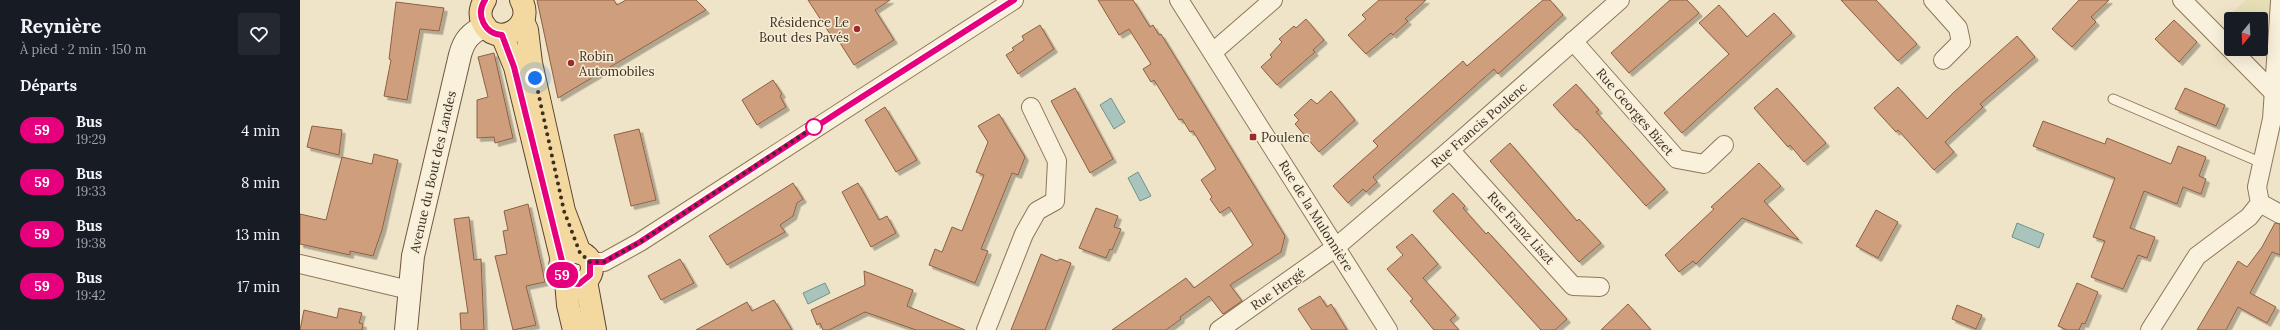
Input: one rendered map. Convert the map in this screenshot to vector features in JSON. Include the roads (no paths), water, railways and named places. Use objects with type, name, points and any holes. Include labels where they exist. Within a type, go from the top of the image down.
[{"type":"main road","points":[[484,0],[480,13],[493,30],[514,67],[595,330]]},
{"type":"main road","points":[[493,30],[514,32],[522,11]]},
{"type":"main road","points":[[522,11],[577,268],[574,330]]},
{"type":"street","points":[[577,268],[604,262],[640,242],[840,111],[1014,0]]},
{"type":"street","name":"Rue de la Mulonnière","points":[[1179,0],[1388,330]]},
{"type":"street","points":[[1213,52],[1273,0]]},
{"type":"street","name":"Rue Francis Poulenc","points":[[1336,248],[1620,0]]},
{"type":"street","points":[[1933,0],[1958,28],[1961,42],[1943,60]]},
{"type":"street","points":[[2182,0],[2273,92]]},
{"type":"street","points":[[2260,203],[2257,187],[2272,119],[2280,2]]},
{"type":"street","name":"Avenue du Bout des Landes","points":[[406,330],[413,256],[461,49],[468,36],[493,30]]},
{"type":"street","name":"Rue Georges Bizet","points":[[1573,41],[1677,159],[1704,164],[1724,145]]},
{"type":"street","points":[[986,330],[1024,234],[1037,211],[1055,201],[1057,161],[1031,107]]},
{"type":"street","name":"Rue Franz Liszt","points":[[1450,150],[1573,286],[1600,287]]},
{"type":"street","points":[[2260,203],[2280,214]]},
{"type":"street","points":[[2150,330],[2197,256],[2248,217],[2260,203]]},
{"type":"street","name":"Rue Hergé","points":[[1219,330],[1336,248]]},
{"type":"street","points":[[300,264],[409,290]]},
{"type":"lane","points":[[2113,99],[2262,163]]},
{"type":"water","points":[[1111,98],[1125,122],[1114,129],[1100,105]]},
{"type":"water","points":[[1138,172],[1151,196],[1140,201],[1128,178]]},
{"type":"water","points":[[2017,223],[2044,234],[2039,248],[2012,237]]},
{"type":"water","points":[[825,283],[830,293],[808,304],[803,293]]},
{"type":"place","name":"Résidence Le Bout des Pavés","points":[[857,29]]},
{"type":"place","name":"Robin Automobiles","points":[[571,63]]},
{"type":"place","name":"Poulenc","points":[[1253,137]]}]
